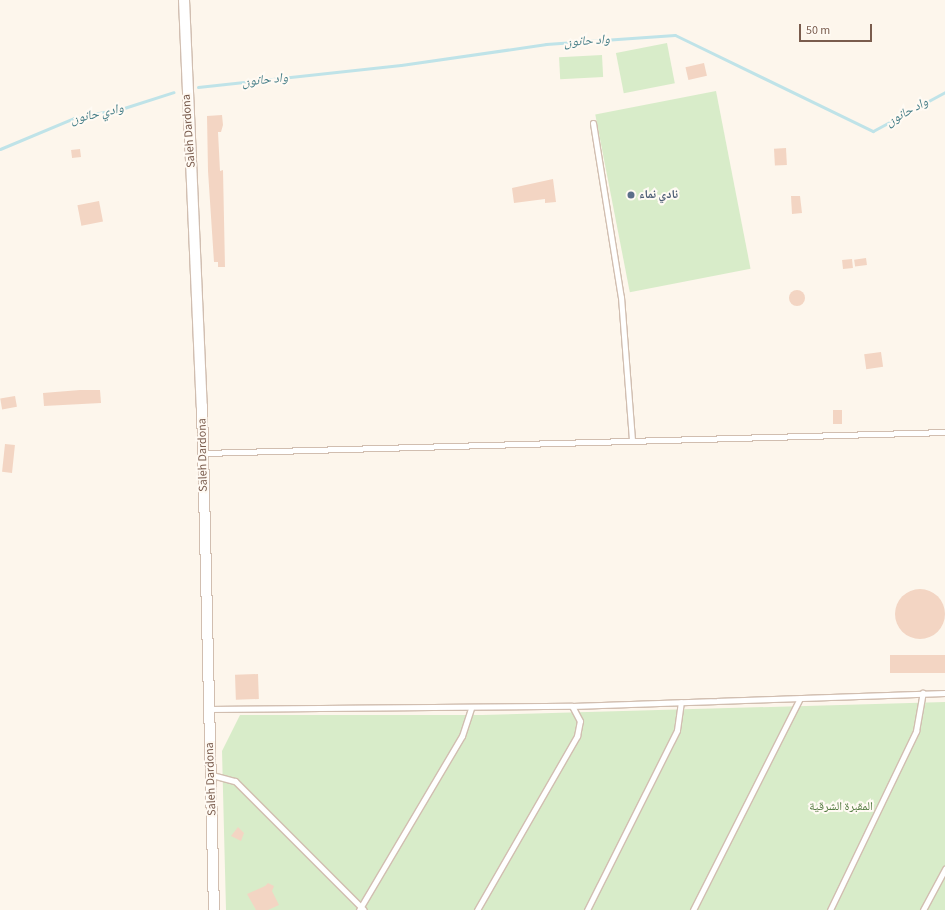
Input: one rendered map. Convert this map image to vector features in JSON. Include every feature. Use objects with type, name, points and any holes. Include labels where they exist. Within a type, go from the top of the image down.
[{"type":"street","name":"Saleh Dardona","points":[[184,0],[204,453],[214,910]]},
{"type":"lane","points":[[594,123],[621,297],[632,441]]},
{"type":"lane","points":[[204,453],[945,432]]},
{"type":"lane","points":[[209,709],[572,706],[945,692]]},
{"type":"lane","points":[[830,910],[916,731],[923,694]]},
{"type":"lane","points":[[693,910],[800,698]]},
{"type":"lane","points":[[587,910],[677,730],[681,702]]},
{"type":"lane","points":[[477,910],[577,736],[580,721],[572,706]]},
{"type":"lane","points":[[212,775],[235,781],[361,909],[462,736],[471,708]]},
{"type":"lane","points":[[923,910],[945,869]]},
{"type":"green space","points":[[667,43],[675,83],[624,93],[616,53]]},
{"type":"green space","points":[[602,55],[603,77],[560,79],[559,57]]},
{"type":"green space","points":[[716,91],[751,269],[630,292],[595,114]]},
{"type":"green space","name":"المقبرة الشرقية","points":[[945,702],[945,910],[226,910],[222,751],[240,715],[482,715]]},
{"type":"building","points":[[704,63],[707,76],[688,80],[685,67]]},
{"type":"building","points":[[222,115],[223,125],[221,132],[218,132],[220,171],[223,170],[225,267],[218,267],[218,262],[214,262],[208,171],[207,116]]},
{"type":"building","points":[[786,148],[787,165],[775,166],[774,149]]},
{"type":"building","points":[[80,149],[81,157],[72,158],[71,150]]},
{"type":"building","points":[[553,179],[556,202],[545,203],[545,199],[514,203],[512,188]]},
{"type":"building","points":[[791,196],[800,196],[802,213],[792,214]]},
{"type":"building","points":[[99,201],[103,222],[81,226],[77,205]]},
{"type":"building","points":[[866,258],[867,265],[855,267],[854,260]]},
{"type":"building","points":[[852,259],[853,268],[843,269],[842,260]]},
{"type":"building","points":[[797,290],[803,292],[805,298],[803,304],[797,306],[791,304],[789,298],[791,292]]},
{"type":"building","points":[[881,352],[883,367],[866,369],[864,354]]},
{"type":"building","points":[[100,390],[101,403],[44,406],[43,393]]},
{"type":"building","points":[[15,396],[17,407],[2,409],[0,399]]},
{"type":"building","points":[[833,410],[842,410],[842,424],[833,424]]},
{"type":"building","points":[[5,444],[15,445],[12,473],[2,472]]},
{"type":"building","points":[[915,589],[925,589],[938,596],[945,609],[945,619],[938,632],[925,639],[915,639],[906,635],[899,628],[895,619],[895,609],[899,600],[906,593]]},
{"type":"building","points":[[890,655],[945,655],[945,673],[890,673]]},
{"type":"building","points":[[258,674],[259,699],[236,700],[235,675]]},
{"type":"building","points":[[238,827],[244,833],[241,841],[231,836]]},
{"type":"building","points":[[268,883],[274,886],[272,891],[279,905],[268,910],[256,910],[247,894],[265,886]]},
{"type":"waterway","name":"واد حانون","points":[[198,87],[401,65],[546,44],[675,35],[873,131],[945,92]]},
{"type":"waterway","name":"وادي حانون","points":[[0,149],[74,118],[124,108],[174,92]]},
{"type":"place","name":"نادي نماء","points":[[631,195]]}]
